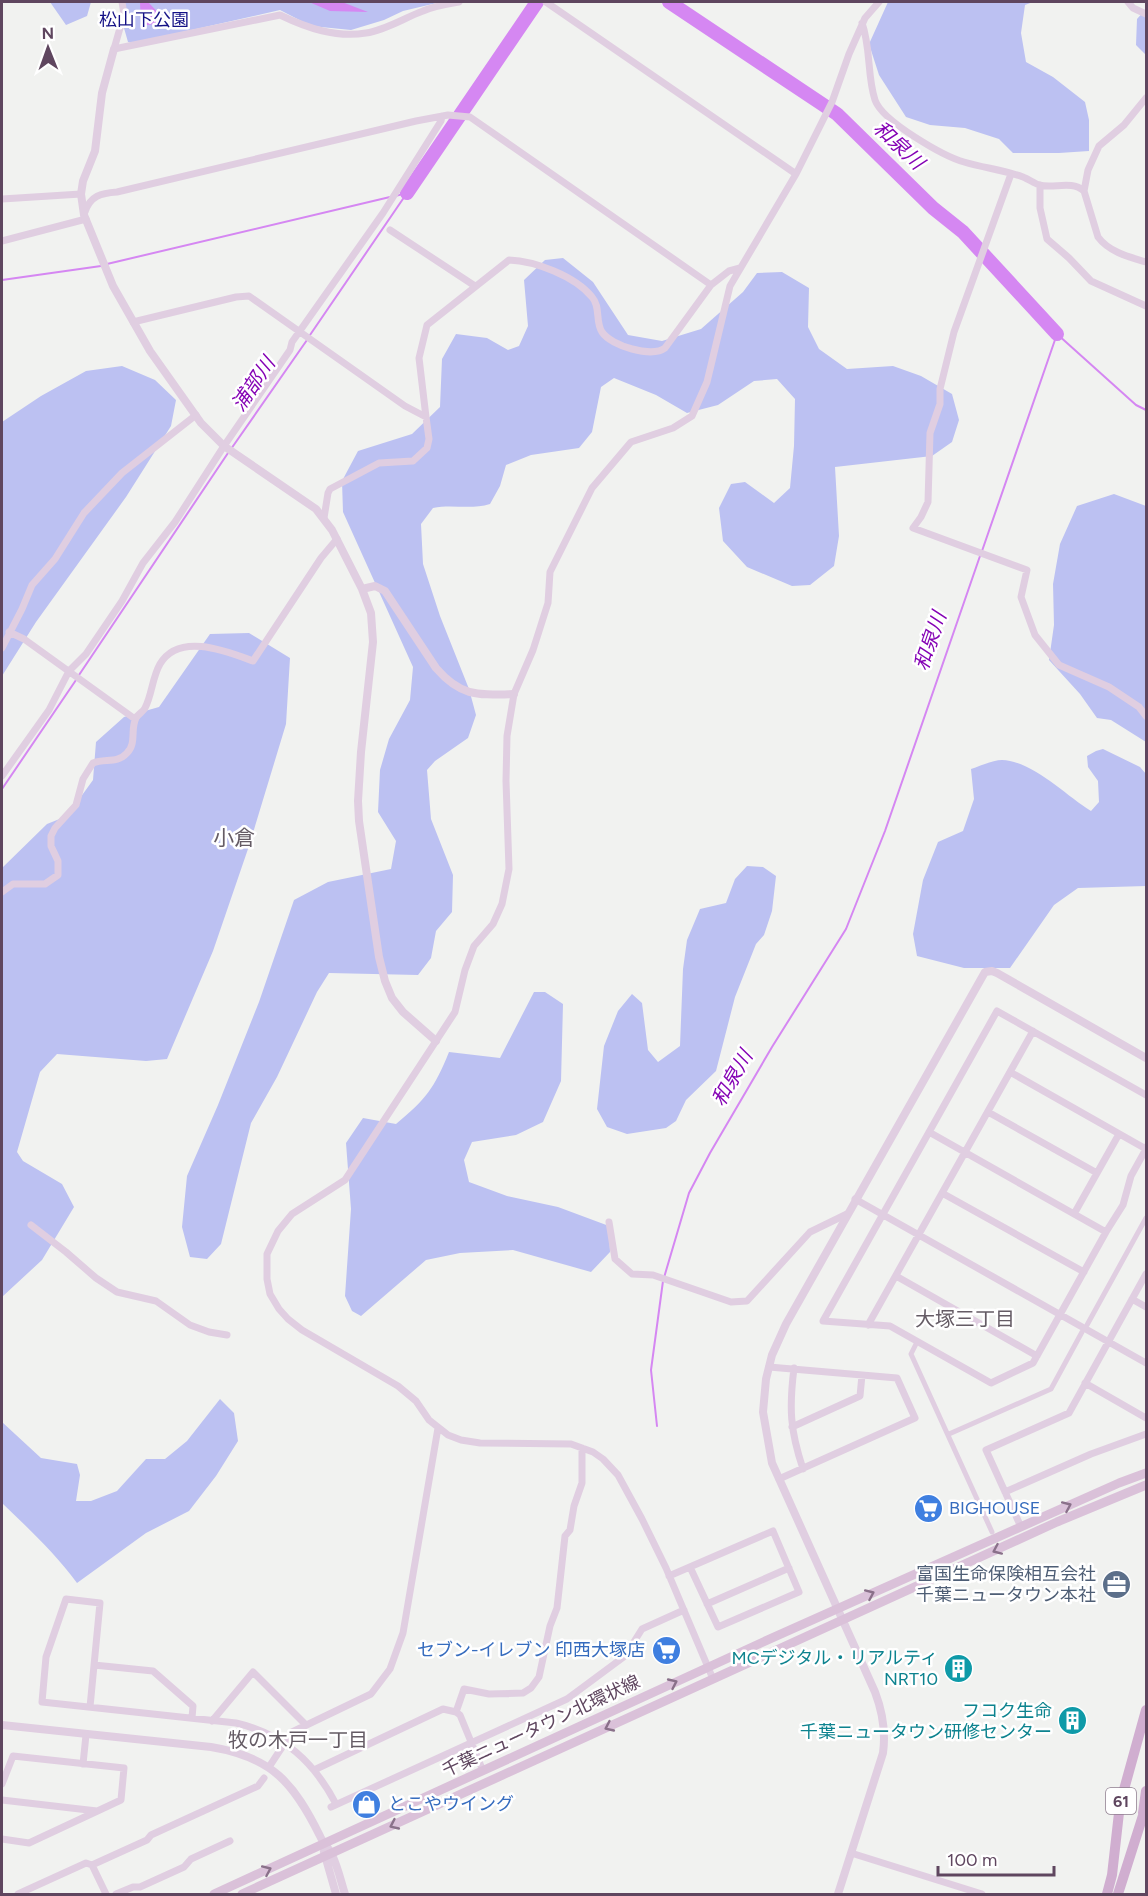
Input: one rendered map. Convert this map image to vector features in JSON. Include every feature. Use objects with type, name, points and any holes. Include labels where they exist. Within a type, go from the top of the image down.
[{"type":"main road","name":"千葉ニュータウン北環状線","points":[[214,1894],[708,1667],[1146,1473]]},
{"type":"main road","name":"千葉ニュータウン北環状線","points":[[242,1894],[1021,1539],[1146,1485]]},
{"type":"main road","name":"61","points":[[1107,1894],[1112,1875],[1120,1804],[1146,1710]]},
{"type":"main road","name":"61","points":[[1144,1815],[1146,1791]]},
{"type":"main road","name":"61","points":[[1118,1894],[1146,1806]]},
{"type":"street","points":[[122,2],[124,14],[102,93],[95,152],[83,181],[81,194],[85,217],[113,286],[132,322],[196,415],[224,446],[309,504],[324,518],[362,589],[371,613],[373,642],[361,752],[358,811],[379,957],[392,998],[403,1012],[436,1041]]},
{"type":"street","points":[[114,49],[280,15],[303,26],[335,34],[367,33],[397,23],[424,10],[459,2]]},
{"type":"street","points":[[546,2],[796,174]]},
{"type":"street","points":[[713,1679],[642,1519],[618,1475],[603,1459],[582,1448],[560,1443],[470,1441],[455,1437],[438,1428],[429,1420],[416,1401],[398,1386],[302,1330],[288,1319],[270,1294],[266,1265],[267,1254],[272,1240],[292,1214],[345,1180],[455,1012],[465,969],[474,946],[493,924],[502,904],[509,869],[507,736],[514,694],[533,651],[548,603],[550,572],[592,488],[631,442],[673,428],[692,416],[707,382],[730,286],[796,174],[831,104],[862,23],[879,2]]},
{"type":"street","points":[[1128,2],[1133,8],[1146,14]]},
{"type":"street","points":[[862,23],[867,36],[874,98],[880,110],[888,118],[928,145],[964,162],[1011,174],[1040,185],[1072,185],[1084,191]]},
{"type":"street","points":[[1146,98],[1124,125],[1099,146],[1088,170],[1084,191],[1101,242],[1110,249],[1146,262]]},
{"type":"street","points":[[85,217],[87,205],[95,196],[103,193],[117,192],[445,116],[470,117],[711,285]]},
{"type":"street","points":[[2,776],[49,710],[69,671],[86,654],[122,601],[142,563],[175,522],[290,350],[292,342],[383,213],[445,116]]},
{"type":"street","points":[[1011,174],[954,332],[940,389],[940,404],[930,433],[928,502],[913,528],[1027,570],[1021,597],[1035,635],[1059,665],[1109,687],[1139,707],[1146,716]]},
{"type":"street","points":[[1040,185],[1040,208],[1047,239],[1091,281],[1146,306]]},
{"type":"street","points":[[2,199],[81,194]]},
{"type":"street","points":[[2,241],[85,217]]},
{"type":"street","points":[[390,230],[475,286]]},
{"type":"street","points":[[324,518],[330,489],[379,463],[408,462],[427,448],[429,439],[419,358],[425,329],[427,325],[509,260],[534,262],[561,275],[591,295],[597,307],[600,327],[608,338],[621,345],[655,353],[665,348],[711,285],[729,271],[740,268]]},
{"type":"street","points":[[132,322],[236,297],[249,296],[405,405],[426,417]]},
{"type":"street","points":[[2,648],[32,585],[55,559],[84,513],[122,473],[196,415]]},
{"type":"street","points":[[2,892],[13,884],[45,884],[58,874],[58,861],[51,846],[51,836],[55,828],[76,805],[83,779],[93,763],[121,758],[132,747],[135,719],[145,709],[160,664],[172,651],[179,648],[204,647],[254,661],[321,558],[337,539]]},
{"type":"street","points":[[362,589],[375,586],[385,591],[436,668],[454,686],[477,694],[514,694]]},
{"type":"street","points":[[9,632],[24,639],[135,719]]},
{"type":"street","points":[[838,1894],[883,1753],[885,1737],[881,1709],[772,1462],[764,1420],[764,1397],[769,1367],[777,1341],[985,972],[997,973],[1146,1058]]},
{"type":"street","points":[[1011,1072],[1146,1148],[1131,1176],[1123,1206],[1106,1232],[1033,1363],[991,1383],[890,1326],[823,1321],[997,1011],[1146,1095]]},
{"type":"street","points":[[868,1325],[1033,1031]]},
{"type":"street","points":[[988,1112],[1097,1173]]},
{"type":"street","points":[[929,1132],[1106,1232]]},
{"type":"street","points":[[1074,1214],[1119,1134]]},
{"type":"street","points":[[942,1193],[1084,1272]]},
{"type":"street","points":[[855,1199],[1146,1363]]},
{"type":"street","points":[[609,1222],[615,1259],[632,1274],[653,1275],[731,1302],[747,1302],[810,1232],[847,1214]]},
{"type":"street","points":[[1087,1325],[1146,1218]]},
{"type":"street","points":[[31,1225],[96,1278],[117,1292],[156,1301],[190,1324],[209,1332],[227,1335]]},
{"type":"street","points":[[1021,1539],[1005,1492],[986,1450],[1069,1413],[1146,1274]]},
{"type":"street","points":[[896,1276],[1037,1356]]},
{"type":"street","points":[[1132,1299],[1146,1308]]},
{"type":"street","points":[[949,1434],[1051,1389],[1082,1332]]},
{"type":"street","points":[[917,1342],[911,1354],[992,1532]]},
{"type":"street","points":[[769,1367],[897,1378],[915,1418],[779,1479]]},
{"type":"street","points":[[794,1368],[789,1404],[793,1440],[803,1469]]},
{"type":"street","points":[[792,1427],[860,1396],[862,1375]]},
{"type":"street","points":[[1085,1383],[1146,1418]]},
{"type":"street","points":[[269,1767],[292,1732],[370,1694],[390,1669],[403,1633],[438,1428]]},
{"type":"street","points":[[1005,1492],[1091,1454],[1146,1434]]},
{"type":"street","points":[[456,1712],[464,1689],[489,1694],[523,1693],[531,1688],[539,1677],[556,1608],[565,1536],[570,1530],[574,1506],[582,1483],[582,1448]]},
{"type":"street","points":[[669,1576],[773,1531],[799,1592],[718,1627],[690,1567]]},
{"type":"street","points":[[707,1604],[789,1568]]},
{"type":"street","points":[[90,1707],[100,1603],[66,1599],[46,1657],[42,1702],[255,1727],[266,1731],[305,1760],[314,1770],[334,1805],[567,1699],[625,1656],[642,1629],[684,1610]]},
{"type":"street","points":[[94,1665],[153,1671],[193,1706],[192,1718]]},
{"type":"street","points":[[212,1721],[253,1672],[306,1725]]},
{"type":"street","points":[[314,1770],[443,1709],[460,1715],[483,1771]]},
{"type":"street","points":[[2,1725],[232,1751],[269,1767],[299,1797],[324,1844],[345,1894]]},
{"type":"street","points":[[83,1764],[86,1735]]},
{"type":"street","points":[[2,1784],[13,1756],[124,1768],[121,1800],[29,1843],[2,1839]]},
{"type":"street","points":[[18,1894],[86,1863],[92,1864],[258,1786],[264,1778]]},
{"type":"street","points":[[2,1800],[98,1811]]},
{"type":"street","points":[[116,1894],[133,1887],[140,1887],[184,1867],[191,1859],[230,1841]]},
{"type":"street","points":[[851,1853],[982,1894]]},
{"type":"street","points":[[328,1856],[336,1894]]},
{"type":"street","points":[[92,1864],[106,1894]]},
{"type":"green space","points":[[50,2],[91,2],[87,16],[66,25]]},
{"type":"green space","name":"松山下公園","points":[[124,2],[441,2],[403,11],[384,20],[351,30],[311,26],[280,10],[134,43],[128,42],[124,28]]},
{"type":"green space","points":[[888,2],[1033,2],[1025,5],[1021,33],[1026,62],[1053,77],[1085,102],[1089,120],[1089,151],[1013,153],[999,139],[965,128],[930,125],[906,117],[879,75],[869,44]]},
{"type":"green space","points":[[1146,9],[1146,55],[1136,45],[1137,19]]},
{"type":"green space","points":[[563,258],[593,282],[628,335],[662,341],[701,329],[743,292],[757,273],[782,272],[809,288],[808,327],[819,349],[847,369],[893,366],[921,376],[952,394],[959,420],[952,442],[932,456],[835,467],[839,536],[834,566],[810,585],[792,586],[747,567],[723,541],[719,508],[731,484],[745,482],[774,503],[790,488],[795,399],[777,379],[754,381],[718,405],[687,413],[656,395],[614,378],[601,387],[592,432],[579,448],[531,455],[506,465],[500,486],[490,504],[476,507],[433,508],[421,524],[423,564],[440,616],[469,689],[476,715],[468,738],[435,761],[427,770],[431,819],[453,875],[452,912],[436,931],[431,958],[418,975],[329,973],[317,992],[277,1077],[251,1123],[221,1244],[207,1259],[190,1257],[182,1227],[187,1176],[259,1002],[294,900],[328,882],[391,869],[396,841],[378,812],[380,770],[389,739],[410,700],[413,667],[343,512],[342,481],[358,451],[412,434],[440,407],[442,359],[456,334],[487,338],[508,350],[519,346],[528,326],[524,280],[545,260]]},
{"type":"green space","points":[[122,366],[155,380],[176,400],[171,426],[126,497],[36,622],[2,676],[2,422],[41,396],[86,371]]},
{"type":"green space","points":[[1114,494],[1146,506],[1146,742],[1111,720],[1097,718],[1080,694],[1049,660],[1054,625],[1053,584],[1060,544],[1077,506]]},
{"type":"green space","points":[[249,633],[290,658],[286,724],[249,846],[213,951],[167,1059],[146,1061],[57,1054],[40,1072],[17,1152],[23,1161],[62,1184],[74,1207],[42,1260],[2,1297],[2,868],[47,824],[67,816],[93,780],[96,742],[124,717],[159,707],[210,634]]},
{"type":"green space","points":[[1103,749],[1140,767],[1146,774],[1146,886],[1078,888],[1054,905],[1010,968],[964,968],[917,956],[913,934],[923,880],[938,842],[963,831],[974,799],[971,769],[998,760],[1014,762],[1037,772],[1091,811],[1099,802],[1098,781],[1088,767],[1087,756]]},
{"type":"green space","points":[[747,866],[763,867],[776,876],[772,911],[764,935],[756,944],[735,997],[716,1071],[686,1100],[676,1121],[666,1128],[627,1134],[607,1127],[597,1109],[604,1046],[618,1011],[632,994],[642,1003],[648,1050],[658,1062],[680,1046],[683,969],[687,940],[700,909],[726,903],[735,879]]},
{"type":"green space","points":[[534,992],[545,992],[563,1004],[561,1081],[543,1122],[516,1135],[472,1142],[464,1160],[469,1182],[507,1196],[558,1207],[609,1226],[610,1252],[591,1272],[513,1250],[460,1253],[426,1260],[361,1316],[352,1311],[345,1296],[351,1209],[346,1143],[363,1118],[396,1124],[428,1092],[439,1075],[449,1052],[500,1058]]},
{"type":"green space","points":[[220,1399],[234,1413],[238,1441],[216,1476],[189,1511],[146,1533],[77,1583],[50,1551],[2,1503],[2,1422],[41,1458],[77,1464],[80,1475],[76,1501],[91,1501],[117,1491],[146,1459],[165,1459],[187,1441]]},
{"type":"shaded area","points":[[140,2],[148,2],[167,22],[141,26]]},
{"type":"shaded area","points":[[309,2],[342,2],[368,12],[330,11]]},
{"type":"waterway","name":"浦部川","points":[[407,193],[537,2]]},
{"type":"waterway","name":"和泉川","points":[[669,2],[837,114],[933,208],[963,232],[1057,334]]},
{"type":"waterway","points":[[395,196],[407,193]]},
{"type":"waterway","name":"浦部川","points":[[310,335],[407,193]]},
{"type":"waterway","points":[[107,264],[390,197]]},
{"type":"waterway","points":[[2,280],[101,266]]},
{"type":"waterway","name":"和泉川","points":[[982,551],[1057,334],[1136,405],[1146,410]]},
{"type":"waterway","name":"浦部川","points":[[231,449],[307,340]]},
{"type":"waterway","name":"浦部川","points":[[79,675],[228,453]]},
{"type":"waterway","name":"和泉川","points":[[657,1426],[651,1370],[663,1281],[689,1193],[772,1047],[846,929],[885,831],[980,556]]},
{"type":"waterway","name":"浦部川","points":[[2,789],[76,680]]},
{"type":"place","name":"BIGHOUSE","points":[[928,1508]]},
{"type":"place","name":"富国生命保険相互会社 千葉ニュータウン本社","points":[[1117,1584]]},
{"type":"place","name":"セブン-イレブン 印西大塚店","points":[[666,1650]]},
{"type":"place","name":"MCデジタル・リアルティ NRT10","points":[[959,1668]]},
{"type":"place","name":"フコク生命 千葉ニュータウン研修センター","points":[[1073,1721]]},
{"type":"place","name":"とこやウイング","points":[[367,1804]]},
{"type":"district","name":"小倉","points":[[234,838]]},
{"type":"district","name":"大塚三丁目","points":[[965,1319]]},
{"type":"district","name":"牧の木戸一丁目","points":[[298,1740]]}]
